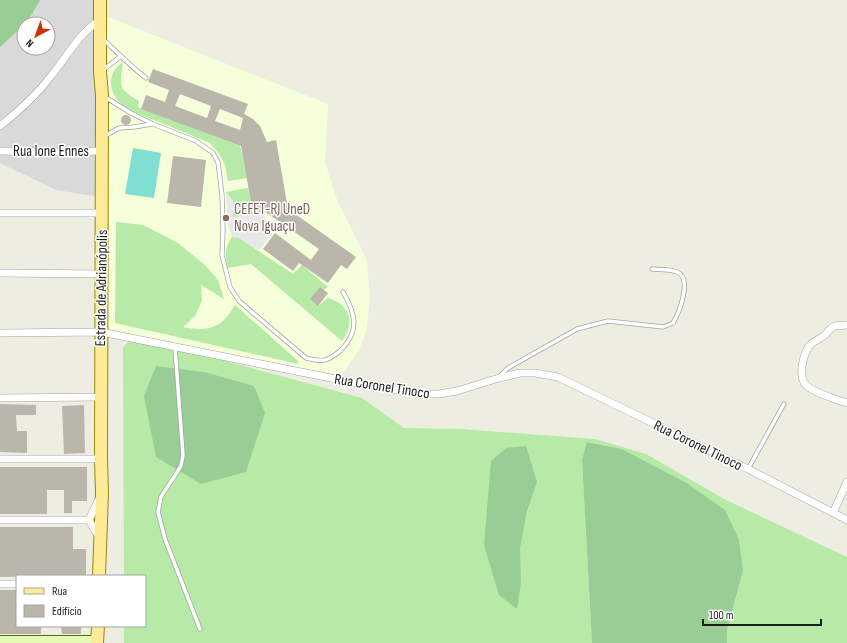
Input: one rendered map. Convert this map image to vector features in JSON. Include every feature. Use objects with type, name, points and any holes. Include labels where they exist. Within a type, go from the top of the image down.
[{"type":"main road","name":"Estrada de Adrianópolis","points":[[99,575],[102,493],[102,95],[100,72],[100,0]]},
{"type":"main road","points":[[0,641],[97,642],[98,627]]},
{"type":"street","points":[[0,126],[30,101],[52,76],[83,33],[100,20]]},
{"type":"street","name":"Rua Ione Ennes","points":[[0,151],[54,152],[102,145]]},
{"type":"street","points":[[0,213],[102,213]]},
{"type":"street","points":[[0,273],[102,274]]},
{"type":"street","points":[[847,325],[834,326],[825,335],[809,346],[800,374],[802,381],[811,388],[847,403]]},
{"type":"street","name":"Rua Coronel Tinoco","points":[[0,333],[101,332],[419,394],[439,394],[458,391],[520,373],[535,373],[558,377],[847,520]]},
{"type":"street","points":[[0,398],[101,396]]},
{"type":"street","points":[[0,459],[101,459]]},
{"type":"street","points":[[833,513],[847,482]]},
{"type":"street","points":[[89,520],[102,493]]},
{"type":"street","points":[[0,520],[89,520]]},
{"type":"street","points":[[89,520],[101,538]]},
{"type":"street","points":[[0,584],[16,584]]},
{"type":"lane","points":[[100,36],[146,78]]},
{"type":"lane","points":[[100,72],[121,56]]},
{"type":"lane","points":[[102,95],[123,109],[153,124],[196,141],[213,153],[218,162],[222,194],[222,255],[230,287],[239,301],[306,358],[318,361],[331,358],[353,335],[354,321],[351,306],[343,292]]},
{"type":"lane","points":[[102,145],[119,128],[153,124]]},
{"type":"lane","points":[[499,378],[508,368],[577,329],[608,321],[663,327],[673,323],[680,310],[683,298],[684,280],[682,276],[676,272],[652,269]]},
{"type":"lane","points":[[175,346],[183,455],[181,466],[161,497],[158,512],[165,539],[200,629]]},
{"type":"lane","points":[[748,470],[784,404]]},
{"type":"shaded area","points":[[0,0],[100,0],[100,197],[56,190],[0,163]]},
{"type":"shaded area","name":"CEFET-RJ UneD Nova Iguaçu","points":[[108,17],[328,104],[325,162],[336,197],[367,261],[370,299],[366,332],[359,350],[337,382],[108,331],[105,72]]},
{"type":"shaded area","points":[[133,148],[161,153],[154,198],[125,194]]},
{"type":"shaded area","points":[[226,192],[233,201],[233,217],[264,212],[268,226],[274,231],[259,250],[239,238],[232,237],[228,225]]},
{"type":"green space","points":[[0,0],[40,0],[31,16],[16,16],[16,32],[0,47]]},
{"type":"green space","points":[[123,62],[121,81],[123,89],[139,101],[138,107],[240,145],[247,178],[228,181],[225,165],[219,154],[210,143],[137,113],[118,101],[112,90],[111,80],[115,70]]},
{"type":"green space","points":[[248,188],[253,214],[232,217],[233,201],[226,192]]},
{"type":"green space","points":[[116,222],[143,225],[178,243],[205,265],[218,280],[224,299],[201,285],[202,301],[195,316],[183,327],[205,329],[220,324],[235,305],[297,360],[299,364],[115,323]]},
{"type":"green space","points":[[232,237],[239,238],[293,274],[302,265],[328,287],[310,299],[318,306],[328,298],[341,305],[346,310],[350,321],[349,327],[342,341],[251,264],[228,268],[226,252]]},
{"type":"green space","points":[[129,341],[222,360],[362,398],[404,428],[460,429],[595,439],[646,454],[726,500],[847,557],[847,643],[727,643],[727,630],[743,571],[685,482],[622,449],[588,442],[582,460],[592,643],[124,643],[124,627],[146,627],[146,575],[124,575],[123,348]]},
{"type":"green space","points":[[156,366],[204,372],[254,386],[265,413],[246,472],[201,484],[156,457],[144,396]]},
{"type":"green space","points":[[587,442],[622,449],[685,482],[725,510],[739,540],[743,571],[727,630],[727,643],[592,643],[582,460]]},
{"type":"green space","points":[[526,446],[537,482],[527,511],[520,548],[521,583],[517,609],[499,595],[484,545],[491,461],[506,448]]},
{"type":"building","points":[[153,69],[248,104],[244,114],[253,119],[260,126],[267,142],[276,140],[288,209],[356,257],[347,269],[341,265],[328,283],[299,263],[293,271],[263,249],[275,233],[311,260],[319,249],[264,211],[253,214],[241,146],[141,109],[146,95],[165,102],[169,90],[148,82]],"holes":[[[180,94],[211,106],[207,118],[175,106]],[[220,109],[243,118],[240,130],[215,121]]]},
{"type":"building","points":[[124,115],[128,115],[130,116],[130,124],[124,125],[121,122],[121,118]]},
{"type":"building","points":[[173,156],[206,160],[201,207],[167,203]]},
{"type":"building","points":[[320,287],[328,293],[318,306],[310,299]]},
{"type":"building","points":[[0,404],[36,405],[36,415],[16,415],[17,431],[27,431],[27,453],[0,452]]},
{"type":"building","points":[[84,405],[85,453],[64,454],[62,406]]},
{"type":"building","points":[[0,467],[87,467],[87,501],[72,501],[72,513],[64,513],[64,490],[47,490],[47,514],[0,514]]},
{"type":"building","points":[[0,527],[73,527],[73,549],[86,549],[86,575],[16,575],[16,577],[0,577]]},
{"type":"building","points":[[0,590],[16,590],[16,627],[41,627],[41,634],[0,634]]},
{"type":"building","points":[[61,627],[81,627],[81,634],[62,634]]},
{"type":"place","name":"CEFET-RJ UneD Nova Iguaçu","points":[[226,218]]}]
